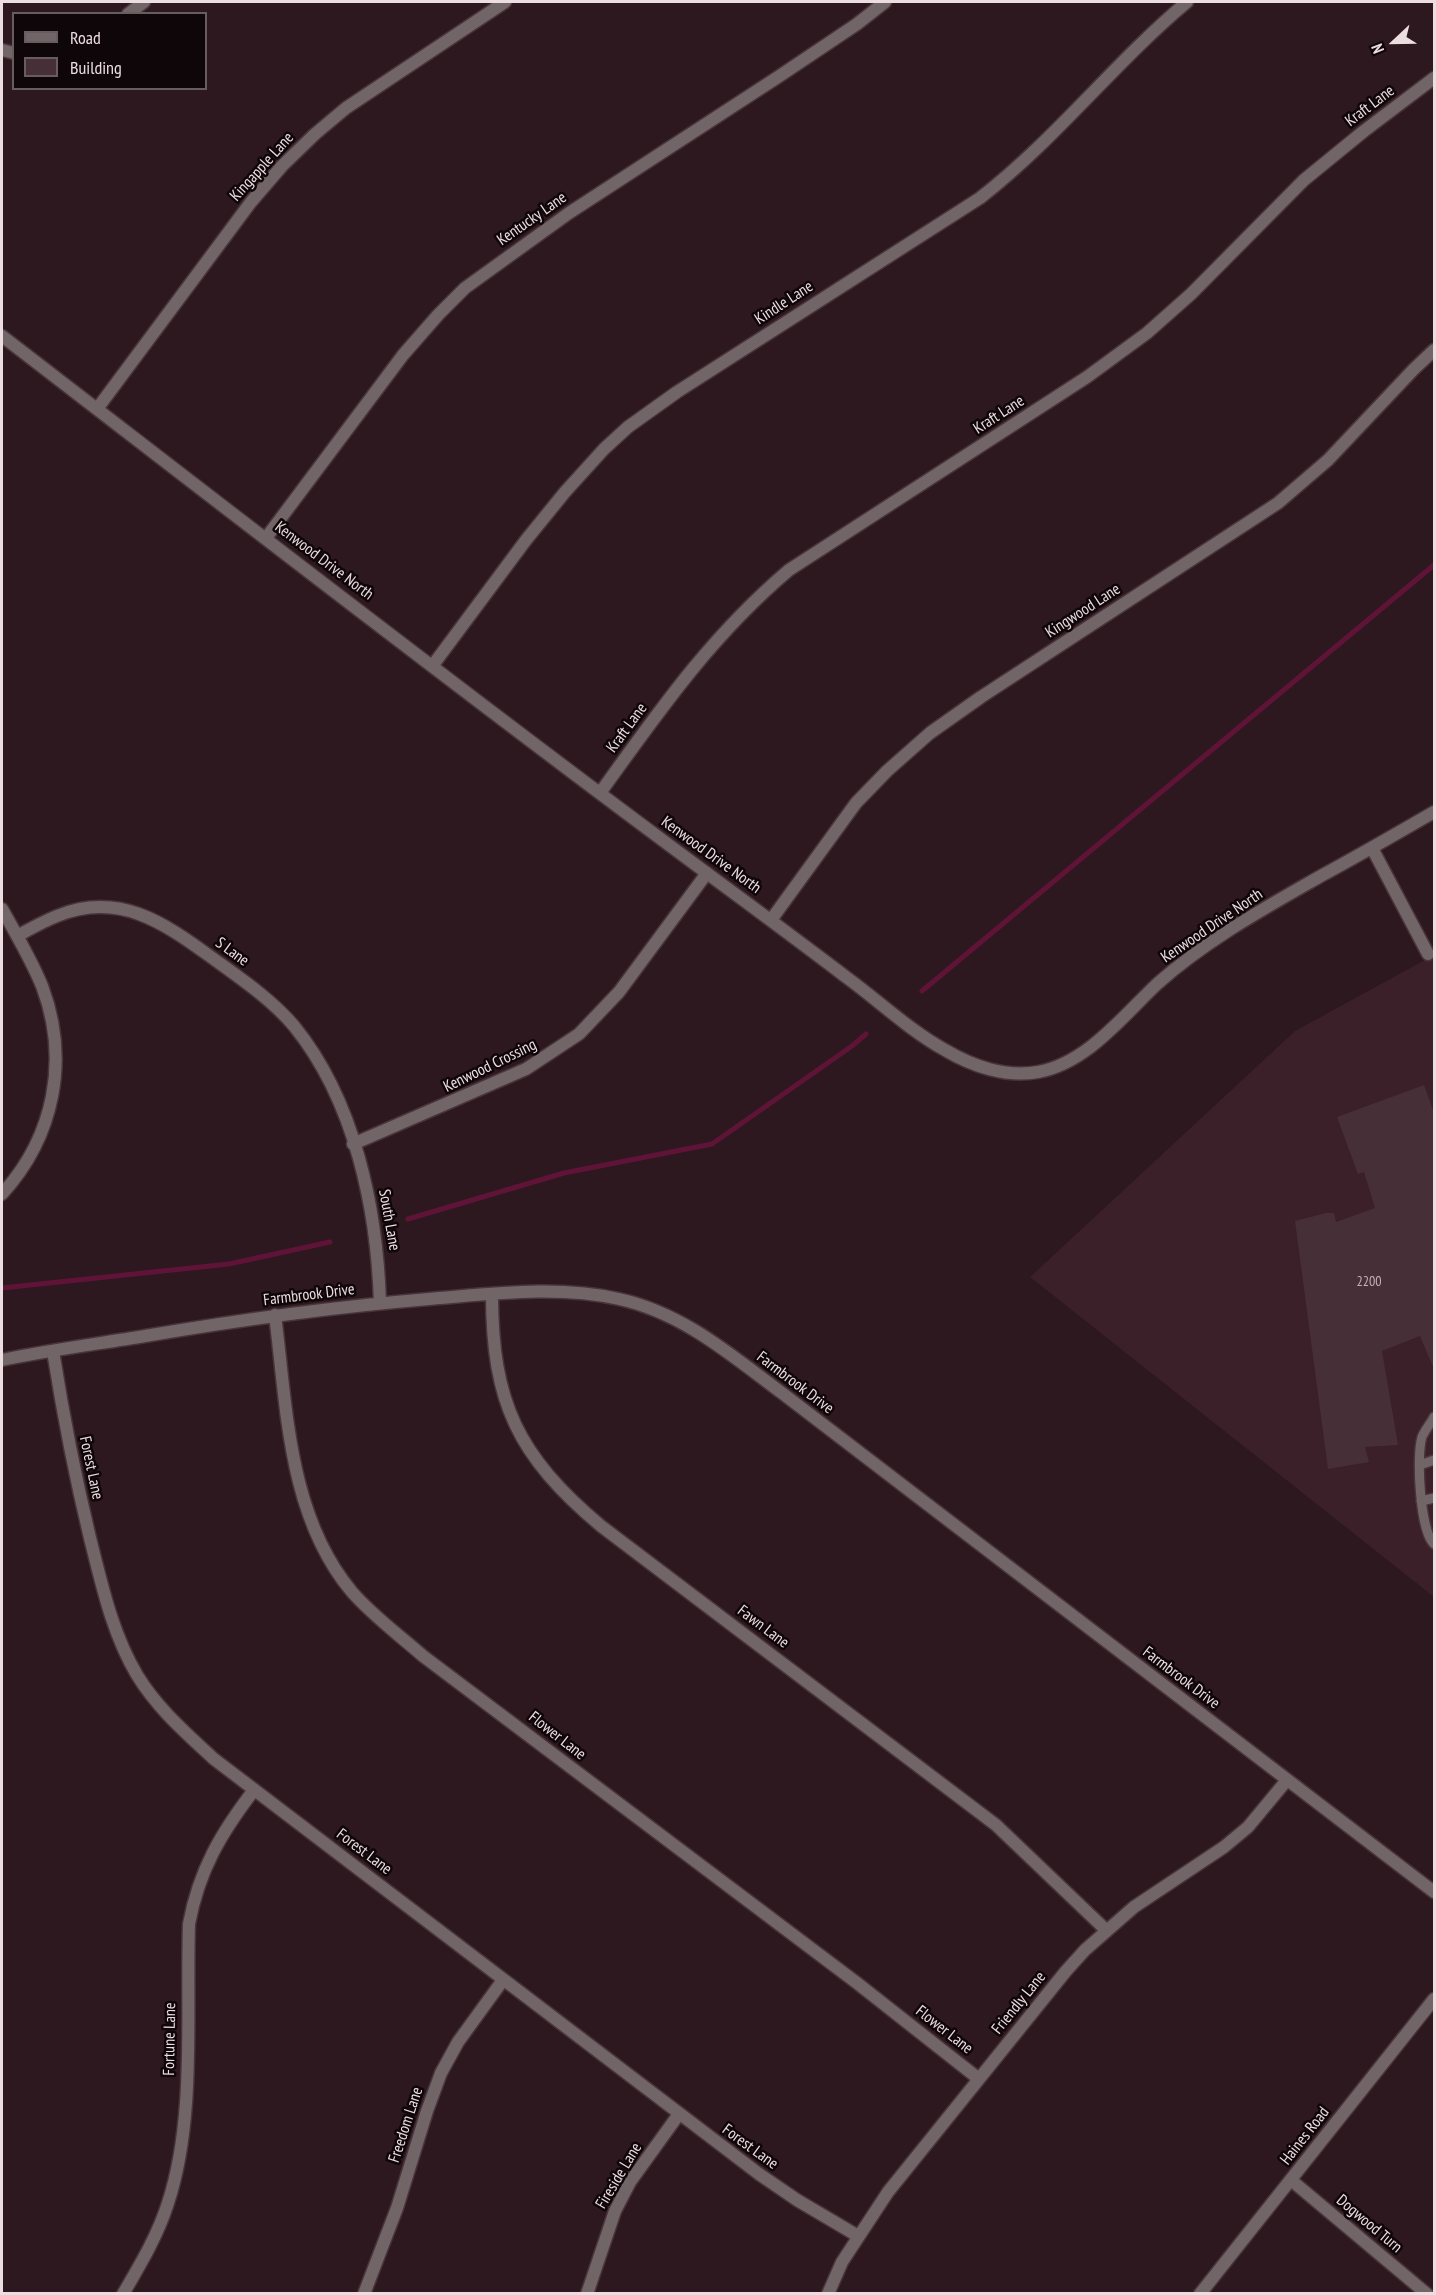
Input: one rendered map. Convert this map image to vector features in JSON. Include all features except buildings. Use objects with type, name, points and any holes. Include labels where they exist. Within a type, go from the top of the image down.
[{"type":"street","points":[[131,12],[144,2]]},
{"type":"street","name":"Kingapple Lane","points":[[97,409],[250,202],[282,166],[346,108],[506,2]]},
{"type":"street","name":"Kentucky Lane","points":[[266,538],[404,355],[465,288],[569,213],[778,77],[857,24],[885,2]]},
{"type":"street","name":"Kindle Lane","points":[[433,665],[558,500],[604,448],[677,392],[980,198],[1019,166],[1070,118],[1153,31],[1187,2]]},
{"type":"street","name":"Kraft Lane","points":[[600,794],[683,680],[723,632],[789,570],[1088,377],[1147,333],[1191,294],[1304,180],[1434,78]]},
{"type":"street","name":"Kenwood Drive North","points":[[2,336],[910,1028],[946,1051],[974,1064],[1000,1072],[1022,1074],[1040,1072],[1072,1058],[1124,1017],[1159,983],[1240,923],[1434,812]]},
{"type":"street","name":"Kingwood Lane","points":[[771,920],[856,803],[887,771],[930,733],[981,697],[1278,503],[1328,460],[1434,350]]},
{"type":"street","points":[[1372,848],[1428,954]]},
{"type":"street","name":"Kenwood Crossing","points":[[353,1144],[526,1069],[579,1034],[619,992],[668,929],[707,873]]},
{"type":"street","name":"S Lane","points":[[17,936],[58,916],[81,908],[102,906],[122,908],[144,915],[172,929],[241,979],[276,1007],[293,1025],[312,1050],[328,1077],[353,1144]]},
{"type":"street","points":[[2,909],[42,986],[57,1047],[57,1074],[53,1096],[38,1142],[17,1177],[2,1194]]},
{"type":"street","name":"South Lane","points":[[353,1144],[366,1184],[374,1223],[379,1256],[380,1303]]},
{"type":"street","name":"Farmbrook Drive","points":[[2,1360],[275,1315],[380,1303],[492,1294],[535,1292],[590,1294],[653,1309],[682,1322],[710,1339],[773,1386],[1434,1892]]},
{"type":"street","name":"Fawn Lane","points":[[492,1294],[492,1326],[499,1379],[520,1436],[551,1478],[602,1526],[996,1825],[1106,1930]]},
{"type":"street","name":"Flower Lane","points":[[275,1315],[289,1424],[304,1502],[327,1555],[350,1590],[366,1608],[423,1656],[857,1983],[979,2079]]},
{"type":"street","name":"Forest Lane","points":[[53,1351],[75,1474],[105,1601],[124,1649],[144,1684],[175,1722],[214,1759],[679,2114],[797,2200],[858,2236]]},
{"type":"street","name":"Friendly Lane","points":[[828,2294],[858,2236],[888,2192],[1066,1971],[1106,1930],[1134,1907],[1224,1847],[1248,1827],[1287,1780]]},
{"type":"street","name":"Fortune Lane","points":[[123,2294],[156,2234],[168,2203],[180,2153],[186,2085],[189,1924],[193,1904],[202,1874],[216,1845],[231,1819],[254,1790]]},
{"type":"street","name":"Freedom Lane","points":[[364,2294],[397,2208],[426,2110],[441,2073],[458,2042],[503,1980]]},
{"type":"street","name":"Haines Road","points":[[1200,2294],[1434,1999]]},
{"type":"street","name":"Fireside Lane","points":[[587,2294],[615,2211],[630,2182],[679,2114]]},
{"type":"street","name":"Dogwood Turn","points":[[1291,2180],[1426,2294]]},
{"type":"lane","points":[[1434,1417],[1422,1437],[1420,1465],[1421,1501],[1429,1539],[1434,1544]]},
{"type":"lane","points":[[1420,1465],[1434,1460]]},
{"type":"lane","points":[[1421,1501],[1434,1498]]},
{"type":"shaded area","points":[[1434,955],[1434,1597],[1030,1277],[1295,1031]]},
{"type":"waterway","points":[[922,991],[1434,565]]},
{"type":"waterway","points":[[408,1219],[564,1173],[712,1144],[866,1034]]},
{"type":"waterway","points":[[2,1288],[229,1264],[330,1242]]}]
